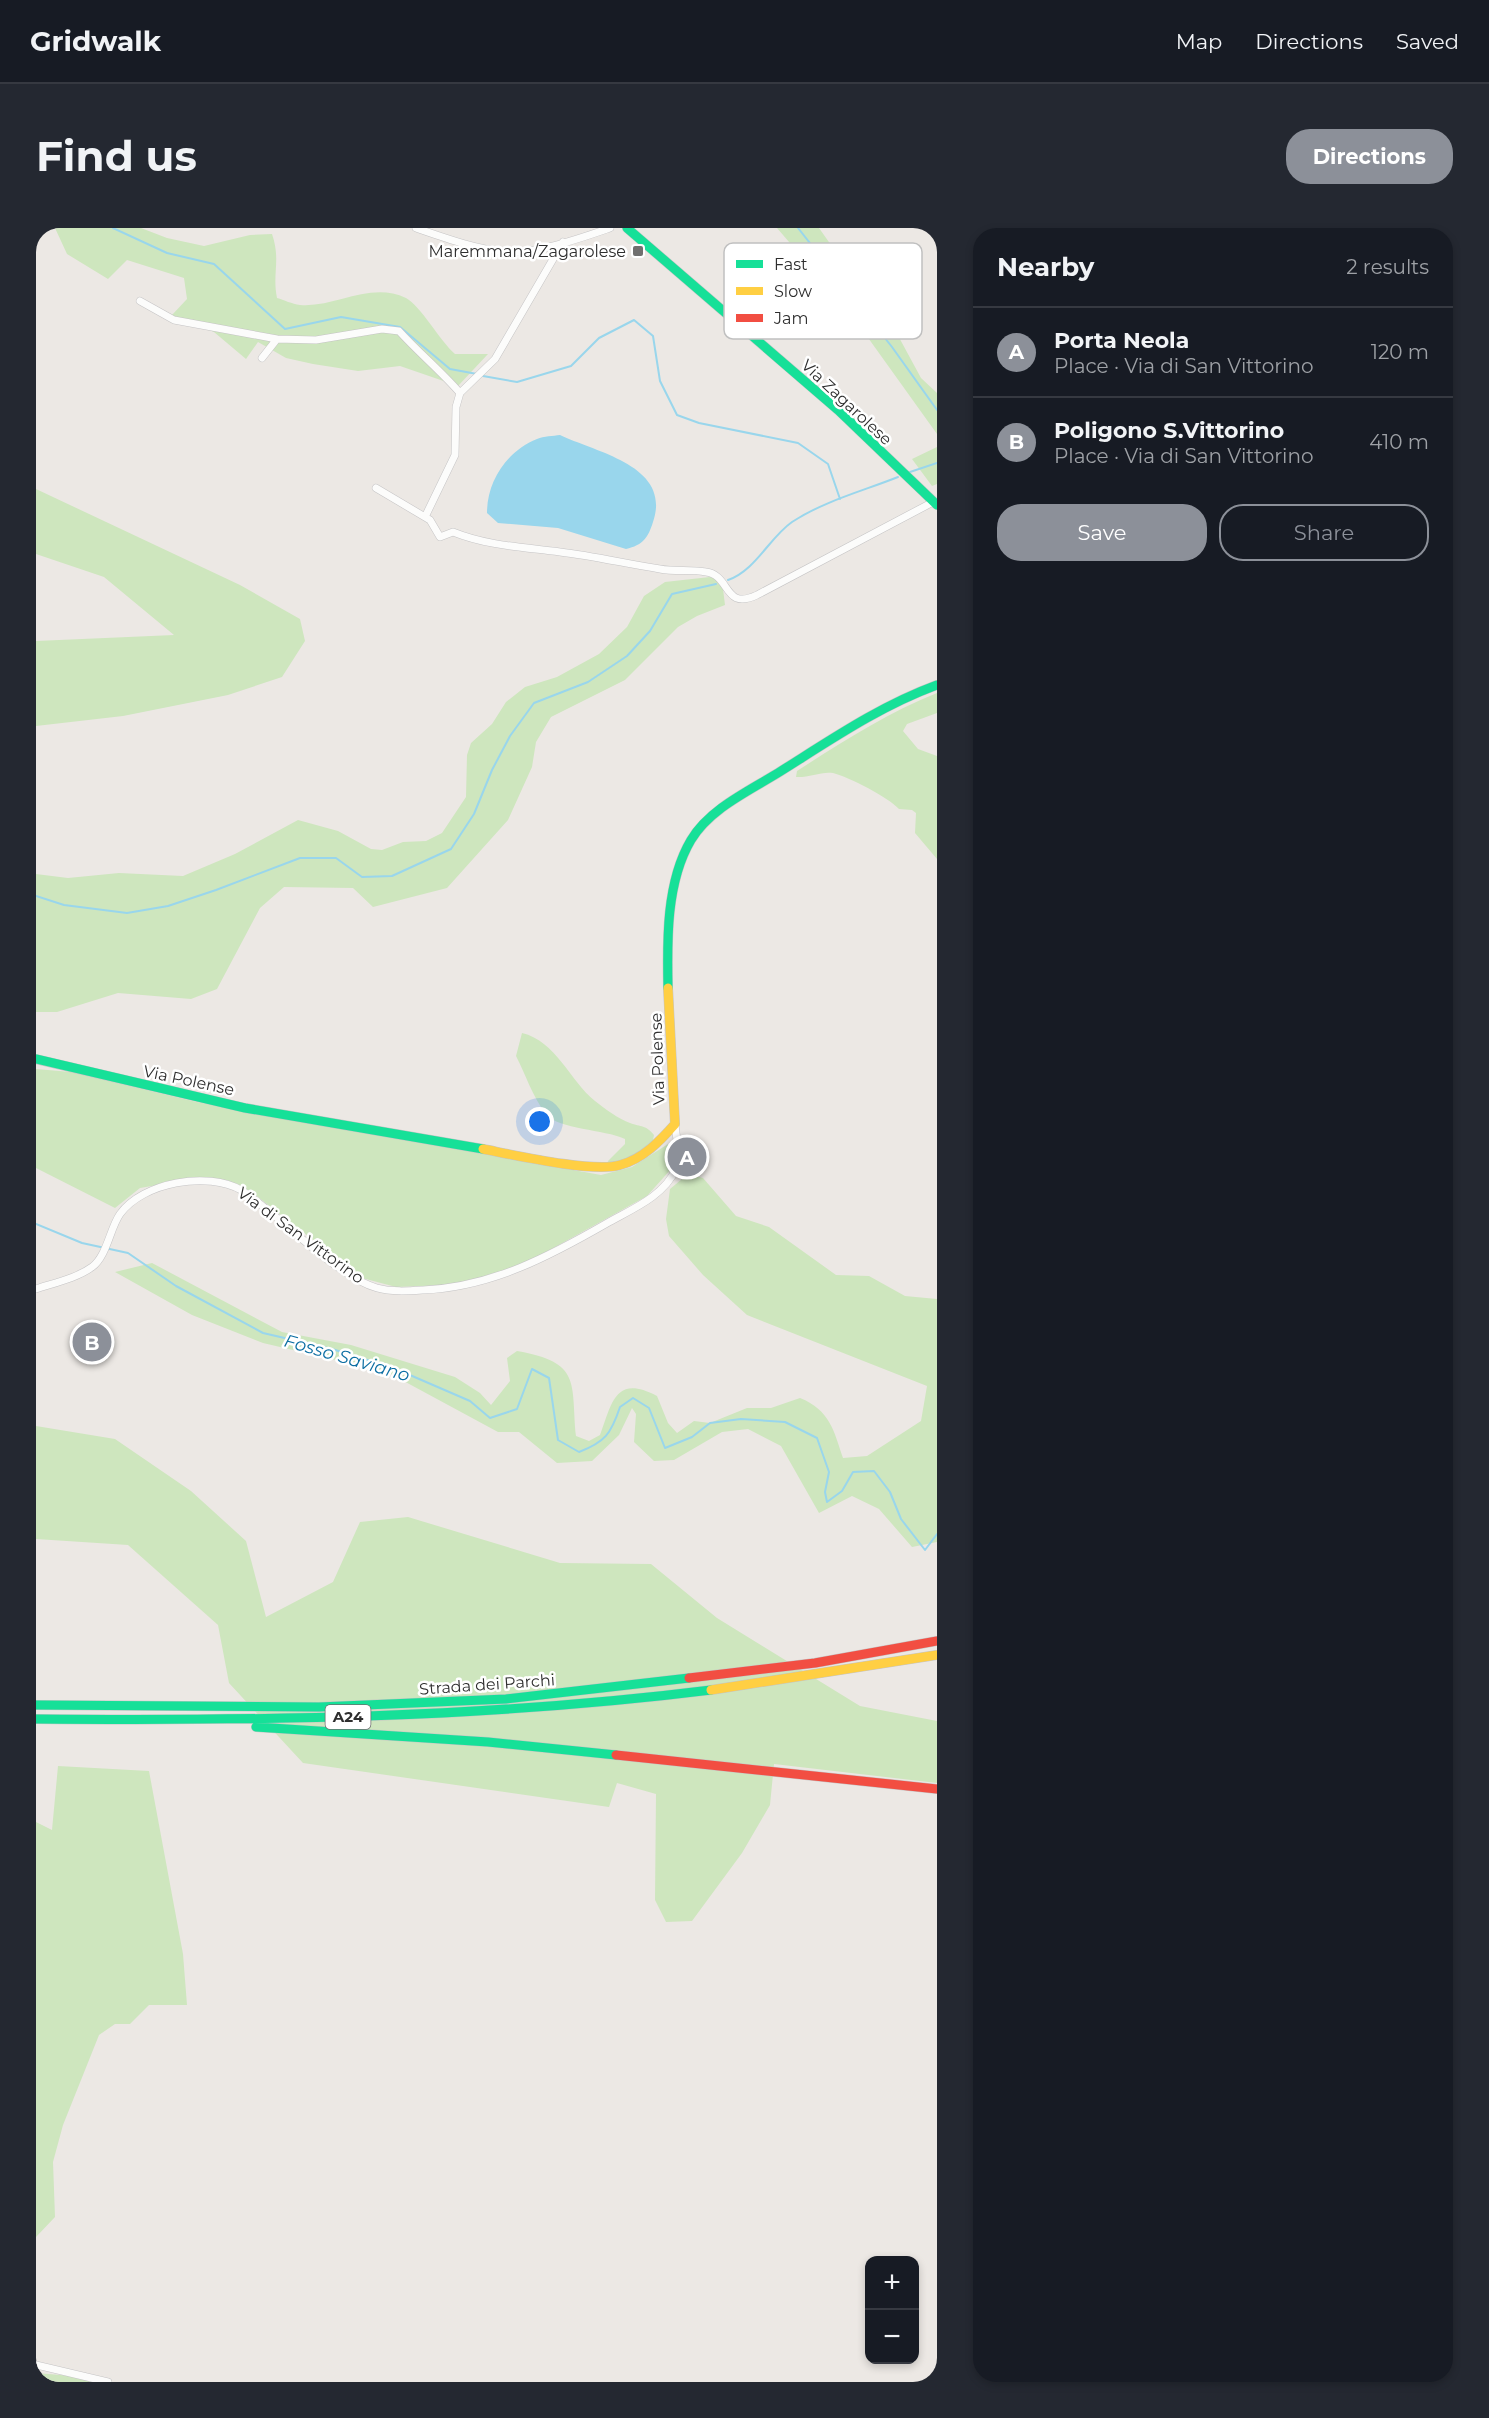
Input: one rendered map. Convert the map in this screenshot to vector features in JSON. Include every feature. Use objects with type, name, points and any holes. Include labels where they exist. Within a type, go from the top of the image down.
[{"type":"main road","name":"Via Zagarolese","points":[[627,228],[724,312]]},
{"type":"main road","name":"Via Zagarolese","points":[[756,339],[838,410],[935,504]]},
{"type":"main road","name":"Via Polense","points":[[36,1059],[149,1088],[249,1108],[427,1141],[602,1168],[616,1167],[636,1158],[656,1144],[675,1124],[669,929],[677,874],[692,839],[729,805],[859,721],[898,700],[937,685]]},
{"type":"main road","name":"Strada dei Parchi","points":[[36,1706],[339,1706],[495,1700],[815,1663],[937,1641]]},
{"type":"main road","name":"Strada dei Parchi","points":[[36,1719],[165,1720],[446,1714],[551,1707],[821,1674],[937,1654]]},
{"type":"main road","points":[[165,1720],[468,1740],[937,1789]]},
{"type":"street","points":[[416,228],[460,243],[507,252],[563,242],[610,228]]},
{"type":"street","points":[[424,517],[455,455],[456,407],[460,393],[495,359],[563,242]]},
{"type":"street","points":[[140,302],[174,320],[277,339],[316,340],[382,329],[399,332],[416,350],[441,370],[460,393]]},
{"type":"street","points":[[262,358],[277,339]]},
{"type":"street","points":[[376,488],[424,517],[440,537],[453,532],[485,544],[588,556],[661,570],[712,573],[735,598],[743,600],[935,504]]},
{"type":"street","name":"Via di San Vittorino","points":[[36,1289],[85,1271],[97,1262],[123,1210],[146,1194],[177,1184],[220,1182],[234,1186],[248,1194],[340,1267],[367,1284],[396,1291],[467,1285],[516,1271],[548,1256],[649,1199],[666,1183],[676,1167],[675,1124]]},
{"type":"street","points":[[36,2365],[108,2382]]},
{"type":"green space","points":[[55,228],[141,228],[167,238],[204,246],[250,235],[272,234],[276,252],[277,298],[297,304],[313,305],[379,292],[393,294],[412,302],[455,354],[488,354],[458,386],[400,366],[358,371],[313,364],[286,358],[258,342],[246,359],[214,332],[172,315],[187,299],[184,278],[127,260],[108,279],[67,254]]},
{"type":"green space","points":[[777,228],[819,228],[830,243],[790,243]]},
{"type":"green space","points":[[869,339],[900,339],[921,378],[937,393],[937,434]]},
{"type":"green space","points":[[937,447],[937,484],[932,486],[912,459]]},
{"type":"green space","points":[[36,489],[240,585],[300,619],[305,641],[282,677],[228,695],[123,716],[36,726],[36,641],[174,635],[104,577],[36,554]]},
{"type":"green space","points":[[710,577],[717,579],[723,589],[725,605],[697,616],[678,627],[625,680],[551,717],[536,742],[532,767],[508,820],[447,888],[373,907],[353,888],[284,887],[260,908],[217,989],[191,999],[118,993],[57,1012],[36,1012],[36,874],[68,878],[119,873],[183,876],[235,854],[298,820],[338,831],[371,849],[382,850],[403,842],[426,841],[442,833],[466,797],[467,755],[471,743],[492,724],[506,702],[525,687],[557,677],[599,654],[627,627],[644,596],[665,582]]},
{"type":"green space","points":[[937,693],[937,713],[907,724],[903,731],[918,749],[937,756],[937,859],[915,833],[916,813],[912,810],[899,809],[868,788],[833,773],[796,777],[797,771],[848,739],[900,710]]},
{"type":"green space","points":[[522,1033],[544,1044],[562,1062],[586,1093],[612,1114],[651,1132],[654,1135],[652,1145],[623,1163],[610,1166],[608,1161],[625,1144],[625,1139],[561,1123],[546,1114],[533,1093],[516,1056]]},
{"type":"green space","points":[[36,1069],[71,1072],[197,1102],[601,1175],[632,1167],[668,1144],[674,1158],[672,1168],[647,1196],[530,1261],[490,1276],[447,1285],[396,1287],[362,1278],[250,1191],[227,1180],[193,1179],[140,1188],[115,1208],[36,1168]]},
{"type":"green space","points":[[688,1174],[703,1178],[736,1216],[769,1227],[836,1275],[869,1276],[905,1296],[937,1299],[937,1542],[912,1547],[879,1509],[852,1496],[819,1513],[781,1446],[748,1429],[722,1432],[674,1460],[654,1461],[634,1442],[636,1414],[632,1408],[619,1435],[592,1461],[557,1463],[519,1432],[498,1432],[387,1372],[263,1343],[192,1315],[115,1272],[152,1263],[282,1332],[351,1345],[455,1377],[480,1393],[491,1405],[510,1381],[507,1358],[517,1351],[553,1361],[569,1378],[574,1402],[576,1436],[589,1441],[600,1435],[617,1395],[632,1388],[657,1396],[668,1423],[677,1433],[694,1421],[710,1423],[747,1408],[771,1408],[800,1398],[824,1415],[833,1430],[843,1458],[867,1456],[921,1421],[927,1386],[747,1315],[703,1275],[669,1236],[666,1219],[670,1189]]},
{"type":"green space","points":[[36,1426],[115,1439],[191,1491],[246,1541],[266,1617],[333,1582],[360,1522],[408,1517],[560,1563],[651,1564],[717,1618],[860,1706],[937,1721],[937,1783],[774,1764],[770,1805],[742,1853],[692,1921],[666,1922],[655,1900],[656,1794],[617,1783],[609,1807],[303,1763],[229,1683],[218,1625],[128,1545],[36,1539]]},
{"type":"green space","points":[[58,1766],[149,1771],[183,1954],[187,2005],[149,2005],[130,2024],[115,2024],[99,2035],[63,2125],[53,2162],[55,2217],[36,2237],[36,1822],[52,1830]]},
{"type":"green space","points":[[36,2373],[85,2377],[90,2382],[36,2382]]},
{"type":"water","points":[[560,435],[628,464],[652,487],[656,503],[653,522],[647,537],[641,543],[626,549],[558,528],[498,523],[487,513],[495,479],[508,459],[526,444],[537,439]]},
{"type":"waterway","points":[[113,228],[167,253],[214,264],[285,329],[341,317],[400,327],[450,369],[477,374]]},
{"type":"waterway","points":[[798,228],[810,243]]},
{"type":"waterway","points":[[483,376],[517,382],[571,366],[599,338],[634,320],[653,336],[660,381],[677,415],[699,423],[798,443],[828,464],[840,499]]},
{"type":"waterway","points":[[886,339],[937,410]]},
{"type":"waterway","points":[[907,473],[937,463]]},
{"type":"waterway","points":[[728,580],[747,569],[776,536],[792,522],[830,502],[898,477]]},
{"type":"waterway","points":[[36,896],[64,905],[127,913],[168,906],[300,858],[336,858],[362,877],[392,876],[451,849],[474,814],[492,770],[510,736],[534,703],[588,682],[627,656],[650,631],[672,594],[716,584]]},
{"type":"waterway","name":"Fosso Saviano","points":[[36,1224],[82,1243],[128,1253],[176,1286],[263,1333],[332,1349],[396,1369],[470,1401],[490,1418],[517,1409],[532,1369],[549,1378],[558,1440],[579,1452],[595,1445],[606,1436],[620,1407],[633,1398],[649,1408],[665,1448],[692,1437],[710,1423],[741,1419],[785,1422],[817,1438],[829,1472],[825,1492],[827,1502],[842,1491],[853,1472],[874,1471],[890,1492],[901,1519],[925,1550],[937,1534]]},
{"type":"traffic: fast","points":[[627,228],[724,312]]},
{"type":"traffic: fast","points":[[756,339],[838,410],[937,505]]},
{"type":"traffic: fast","points":[[668,988],[668,932],[672,893],[683,856],[699,829],[720,809],[838,735],[876,713],[937,685]]},
{"type":"traffic: fast","points":[[36,1059],[245,1108],[483,1149]]},
{"type":"traffic: fast","points":[[36,1705],[319,1707],[506,1699],[689,1678]]},
{"type":"traffic: fast","points":[[36,1719],[374,1716],[542,1707],[711,1690]]},
{"type":"traffic: fast","points":[[256,1727],[488,1742],[616,1755]]},
{"type":"traffic: slow","points":[[483,1149],[592,1167],[620,1165],[650,1149],[675,1124],[668,988]]},
{"type":"traffic: slow","points":[[711,1690],[937,1655]]},
{"type":"traffic: jam","points":[[689,1678],[815,1663],[937,1641]]},
{"type":"traffic: jam","points":[[616,1755],[937,1789]]},
{"type":"place","name":"Maremmana/Zagarolese","points":[[638,251]]},
{"type":"place","name":"Porta Neola","points":[[687,1157]]},
{"type":"place","name":"Poligono S.Vittorino","points":[[92,1342]]}]
